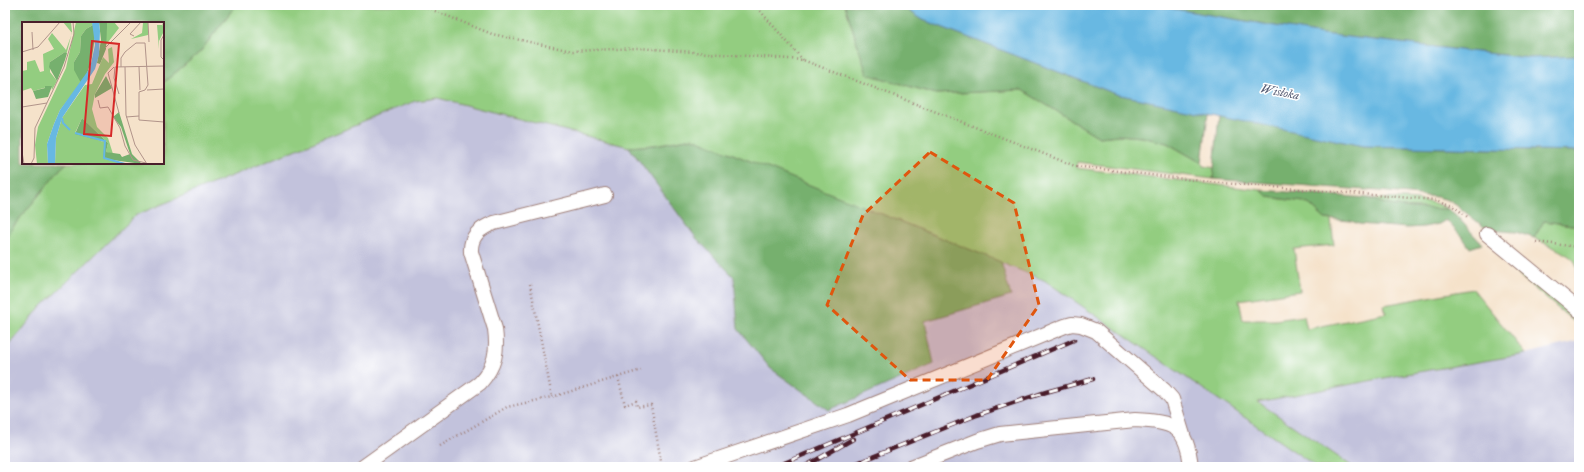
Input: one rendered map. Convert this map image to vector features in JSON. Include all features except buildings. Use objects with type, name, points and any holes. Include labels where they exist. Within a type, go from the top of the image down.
[{"type":"lane","points":[[363,467],[480,383],[493,365],[497,341],[495,329],[471,252],[473,236],[486,226],[494,223],[605,195]]},
{"type":"lane","points":[[1487,234],[1579,310]]},
{"type":"lane","points":[[695,467],[848,415],[1072,324],[1081,325],[1096,331],[1164,390],[1172,399],[1189,450],[1191,467]]},
{"type":"lane","points":[[911,467],[977,441],[1000,434],[1135,420],[1156,421],[1170,425],[1183,435]]},
{"type":"path","points":[[420,5],[492,34],[572,52],[640,48],[803,60],[1075,166],[1210,182],[1436,200],[1453,206],[1487,234]]},
{"type":"path","points":[[755,5],[803,60]]},
{"type":"path","points":[[530,284],[552,397]]},
{"type":"path","points":[[440,446],[507,407],[552,397],[641,370]]},
{"type":"path","points":[[618,377],[625,405],[636,401],[637,407],[651,405],[662,467]]},
{"type":"highlighted area","points":[[930,152],[1014,203],[1039,305],[987,380],[910,380],[827,305],[863,215]]},
{"type":"shaded area","points":[[438,98],[629,147],[655,145],[693,138],[1044,280],[1317,467],[5,467],[5,351],[38,310],[135,215],[415,101]]},
{"type":"shaded area","points":[[1579,341],[1579,467],[1353,467],[1258,402],[1400,375],[1526,354]]},
{"type":"green space","points":[[5,5],[236,5],[200,52],[164,82],[164,22],[22,22],[22,164],[66,164],[12,228],[5,243]]},
{"type":"green space","points":[[236,5],[845,5],[867,74],[936,94],[1022,90],[1099,137],[1119,135],[1142,137],[1167,143],[1202,163],[1203,166],[1215,168],[1213,179],[1077,162],[1076,168],[1261,190],[1268,197],[1304,202],[1310,205],[1325,219],[1331,220],[1334,245],[1294,249],[1300,291],[1239,300],[1243,320],[1275,320],[1304,316],[1307,329],[1386,313],[1384,305],[1473,289],[1526,354],[1400,375],[1258,402],[1353,467],[1317,467],[1044,280],[693,138],[655,145],[629,147],[438,98],[415,101],[136,215],[38,310],[5,351],[5,243],[12,228],[66,164],[164,164],[164,82],[200,52]]},
{"type":"green space","points":[[845,5],[900,5],[923,20],[1116,94],[1208,113],[1202,163],[1167,143],[1142,137],[1119,135],[1099,137],[1022,90],[936,94],[867,74]]},
{"type":"green space","points":[[1151,5],[1579,5],[1579,56],[1529,58],[1323,34]]},
{"type":"green space","points":[[1219,115],[1363,146],[1579,151],[1579,226],[1544,221],[1534,238],[1516,232],[1488,230],[1456,205],[1448,200],[1437,197],[1380,191],[1213,179]]},
{"type":"green space","points":[[693,138],[1001,262],[1011,296],[925,321],[934,364],[829,410],[770,368],[738,329],[734,277],[697,239],[629,147],[655,145]]},
{"type":"green space","points":[[1261,190],[1368,198],[1389,205],[1412,208],[1448,209],[1455,214],[1482,244],[1470,248],[1446,220],[1439,224],[1407,228],[1359,224],[1351,221],[1325,219],[1310,205],[1304,202],[1268,197]]},
{"type":"green space","points":[[1368,198],[1420,200],[1448,209],[1412,208],[1389,205]]},
{"type":"green space","points":[[1544,221],[1579,226],[1579,288],[1575,262],[1563,252],[1534,238]]},
{"type":"green space","points":[[1510,268],[1522,273],[1579,318],[1579,326]]},
{"type":"water","name":"Wisłoka","points":[[900,5],[1151,5],[1323,34],[1529,58],[1579,56],[1579,151],[1363,146],[1116,94],[923,20]]},
{"type":"railway","points":[[775,467],[1074,340]]},
{"type":"railway","points":[[847,467],[977,415],[1046,392],[1093,379]]},
{"type":"railway","points":[[804,467],[853,439]]}]
